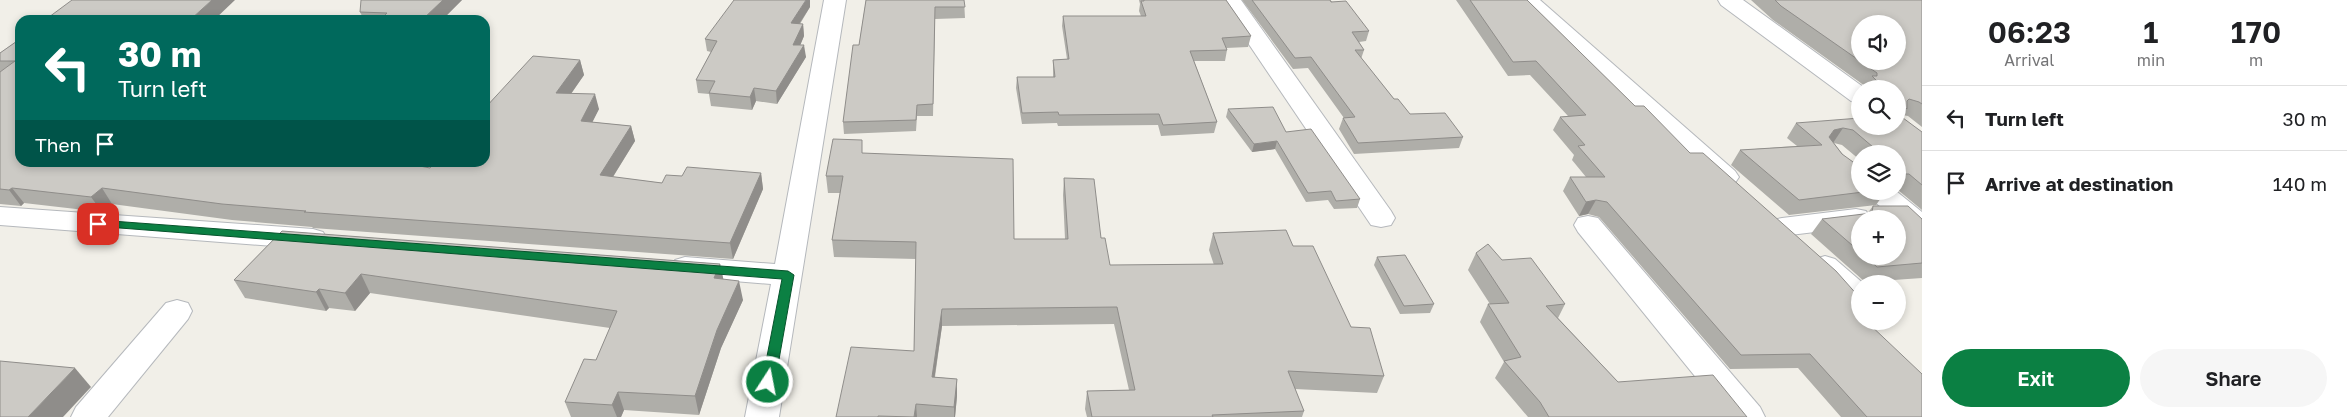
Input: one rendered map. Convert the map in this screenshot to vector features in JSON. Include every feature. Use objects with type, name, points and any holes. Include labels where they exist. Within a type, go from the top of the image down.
[{"type":"street","points":[[762,417],[835,0]]},
{"type":"street","points":[[1230,0],[1381,218]]},
{"type":"street","points":[[1527,0],[1746,195]]},
{"type":"street","points":[[1729,0],[1851,89]]},
{"type":"street","points":[[1890,200],[1913,219]]},
{"type":"street","points":[[0,216],[335,241]]},
{"type":"street","points":[[1851,289],[1775,221],[1913,219]]},
{"type":"street","points":[[1588,225],[1748,417]]},
{"type":"street","points":[[660,265],[788,275]]},
{"type":"street","points":[[88,417],[177,311]]},
{"type":"building","points":[[72,0],[212,0],[196,15],[52,15]]},
{"type":"building","points":[[361,0],[443,0],[427,15],[385,15],[387,13],[360,12]]},
{"type":"building","points":[[734,0],[806,0],[791,23],[803,24],[793,45],[804,45],[776,91],[754,88],[750,97],[709,93],[715,81],[696,80],[717,41],[705,39]]},
{"type":"building","points":[[866,0],[964,0],[965,7],[935,7],[933,104],[917,105],[916,120],[843,122],[853,45],[859,45]]},
{"type":"building","points":[[1226,0],[1251,36],[1222,38],[1227,50],[1190,51],[1217,122],[1163,125],[1159,114],[1059,115],[1058,112],[1022,113],[1017,77],[1055,77],[1053,60],[1069,59],[1063,16],[1146,16],[1141,1]]},
{"type":"building","points":[[1252,0],[1346,1],[1369,31],[1352,32],[1364,50],[1355,50],[1394,99],[1398,99],[1410,114],[1445,113],[1463,137],[1358,143],[1343,118],[1355,117],[1311,57],[1295,58]]},
{"type":"building","points":[[1470,0],[1527,0],[1635,106],[1644,106],[1690,153],[1703,153],[1836,271],[1851,288],[1851,330],[1876,330],[1922,374],[1922,417],[1867,417],[1810,354],[1741,355],[1607,202],[1596,200],[1586,202],[1570,177],[1605,177],[1578,146],[1585,145],[1560,117],[1586,115],[1536,61],[1513,62]]},
{"type":"building","points":[[1775,0],[1922,0],[1922,104],[1909,99],[1906,108],[1906,80],[1876,80],[1872,76],[1877,76],[1877,73],[1873,70],[1906,70],[1906,15],[1851,15],[1851,55]]},
{"type":"building","points":[[15,42],[15,61],[0,61],[0,53]]},
{"type":"building","points":[[533,56],[580,60],[556,93],[595,94],[581,121],[631,126],[600,175],[662,183],[666,175],[682,176],[687,167],[761,173],[730,243],[304,212],[306,211],[222,204],[102,188],[91,197],[12,188],[9,190],[0,189],[0,72],[15,61],[15,167],[490,167],[490,103]]},
{"type":"building","points":[[1273,107],[1286,132],[1311,129],[1360,199],[1336,201],[1331,191],[1308,193],[1277,141],[1254,144],[1228,109]]},
{"type":"building","points":[[1851,119],[1851,130],[1843,128],[1834,130],[1829,137],[1842,154],[1851,160],[1851,194],[1799,200],[1740,150],[1822,145],[1796,123]]},
{"type":"building","points":[[1906,120],[1922,132],[1922,185],[1909,174],[1906,174],[1906,145],[1871,145],[1859,135],[1906,135]]},
{"type":"building","points":[[833,139],[862,140],[862,153],[1013,159],[1014,239],[1068,239],[1064,178],[1094,179],[1101,238],[1105,238],[1110,265],[1223,264],[1213,233],[1286,230],[1293,246],[1313,246],[1351,327],[1370,328],[1384,376],[1288,371],[1304,411],[1212,415],[1213,417],[1092,417],[1087,391],[1135,390],[1117,307],[942,309],[932,377],[957,379],[954,407],[916,404],[914,417],[836,417],[851,347],[914,351],[916,242],[832,240],[843,176],[826,176]]},
{"type":"building","points":[[1873,206],[1908,206],[1922,219],[1922,263],[1906,264],[1906,210],[1872,210]]},
{"type":"building","points":[[1851,216],[1851,244],[1822,219]]},
{"type":"building","points":[[282,231],[720,264],[714,278],[739,281],[717,330],[695,396],[618,392],[612,405],[565,402],[584,359],[596,360],[617,311],[361,274],[345,293],[319,289],[316,292],[234,280]]},
{"type":"building","points":[[1488,244],[1502,260],[1531,258],[1565,304],[1546,306],[1618,382],[1713,375],[1747,417],[1549,417],[1540,402],[1504,361],[1521,357],[1488,304],[1509,303],[1476,253]]},
{"type":"building","points":[[1405,255],[1434,304],[1404,306],[1377,257]]},
{"type":"building","points":[[1875,265],[1900,265],[1877,267]]},
{"type":"building","points":[[0,361],[75,368],[28,417],[0,417]]},
{"type":"route","points":[[98,224],[788,275],[768,382]]}]
